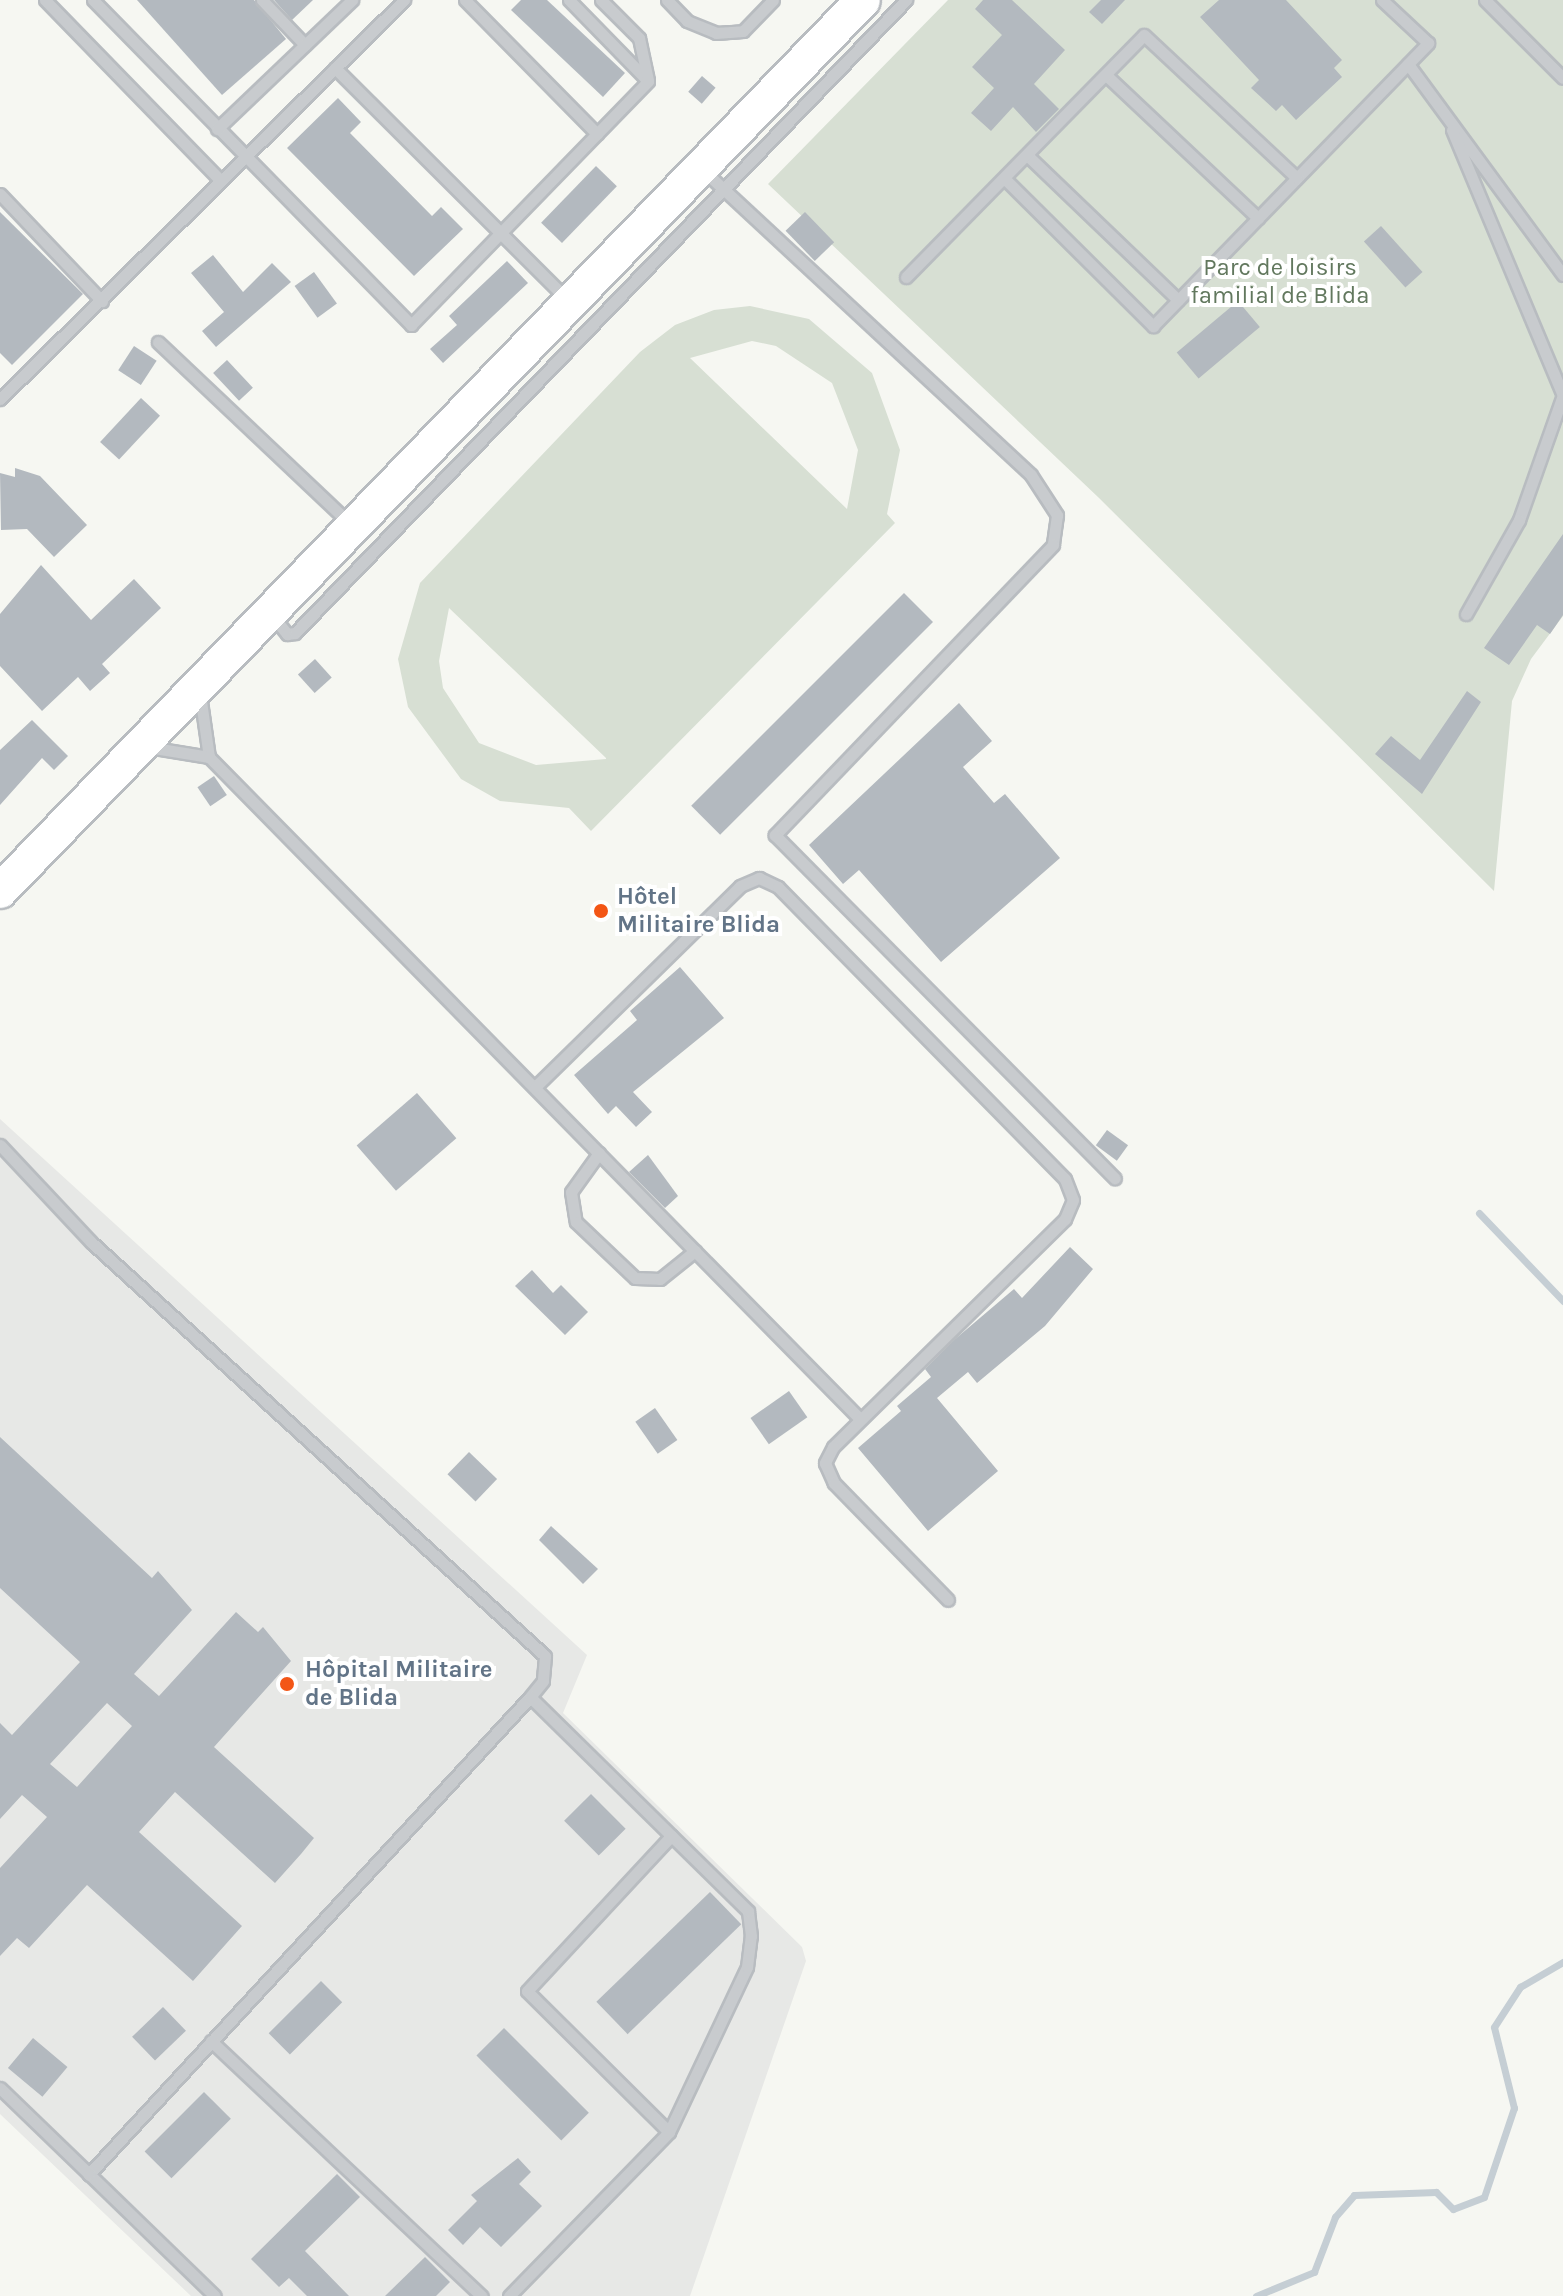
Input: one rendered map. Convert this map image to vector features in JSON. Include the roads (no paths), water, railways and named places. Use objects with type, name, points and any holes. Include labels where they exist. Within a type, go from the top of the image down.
[{"type":"main road","points":[[0,871],[842,0]]},
{"type":"main road","points":[[0,891],[270,614],[712,179],[863,0]]},
{"type":"lane","points":[[45,0],[220,180]]},
{"type":"lane","points":[[93,0],[243,157],[411,325],[648,81]]},
{"type":"lane","points":[[262,0],[305,45]]},
{"type":"lane","points":[[217,129],[352,0]]},
{"type":"lane","points":[[0,399],[404,0]]},
{"type":"lane","points":[[465,0],[597,134]]},
{"type":"lane","points":[[569,0],[648,81]]},
{"type":"lane","points":[[601,0],[639,38],[648,81]]},
{"type":"lane","points":[[667,0],[687,21],[716,33],[743,31],[773,0]]},
{"type":"lane","points":[[906,0],[712,179],[1031,475],[1057,515],[1053,545],[775,835],[1115,1178]]},
{"type":"lane","points":[[1005,179],[1153,326],[1428,43],[1382,0]]},
{"type":"lane","points":[[1485,0],[1563,78]]},
{"type":"lane","points":[[906,277],[1144,35],[1297,178]]},
{"type":"lane","points":[[1408,64],[1452,130],[1563,275]]},
{"type":"lane","points":[[335,68],[560,292]]},
{"type":"lane","points":[[1106,75],[1258,218]]},
{"type":"lane","points":[[1452,130],[1563,395],[1519,520],[1466,614]]},
{"type":"lane","points":[[1028,156],[1178,300]]},
{"type":"lane","points":[[0,194],[102,301]]},
{"type":"lane","points":[[158,342],[343,517]]},
{"type":"lane","points":[[199,687],[209,757]]},
{"type":"lane","points":[[141,746],[209,757],[860,1419]]},
{"type":"lane","points":[[535,1087],[749,880],[769,880],[1065,1179],[1073,1200],[1065,1219],[833,1447],[826,1472],[948,1600]]},
{"type":"lane","points":[[0,1145],[91,1242],[545,1656],[543,1681],[530,1697],[89,2174]]},
{"type":"lane","points":[[599,1153],[571,1192],[576,1222],[635,1278],[660,1279],[695,1251]]},
{"type":"lane","points":[[509,2296],[669,2132],[747,1967],[751,1936],[748,1911],[530,1697]]},
{"type":"lane","points":[[669,2132],[527,1991],[671,1836]]},
{"type":"lane","points":[[211,2041],[482,2296]]},
{"type":"lane","points":[[0,2088],[215,2296]]},
{"type":"waterway","points":[[1479,1213],[1563,1301]]},
{"type":"waterway","points":[[1256,2296],[1314,2272],[1335,2217],[1354,2195],[1436,2192],[1453,2209],[1484,2197],[1514,2108],[1494,2027],[1520,1987],[1563,1962]]},
{"type":"place","name":"Hôtel Militaire Blida","points":[[601,911]]},
{"type":"place","name":"Hôpital Militaire de Blida","points":[[287,1684]]},
{"type":"park label","name":"Parc de loisirs familial de Blida","points":[[1280,282]]}]
